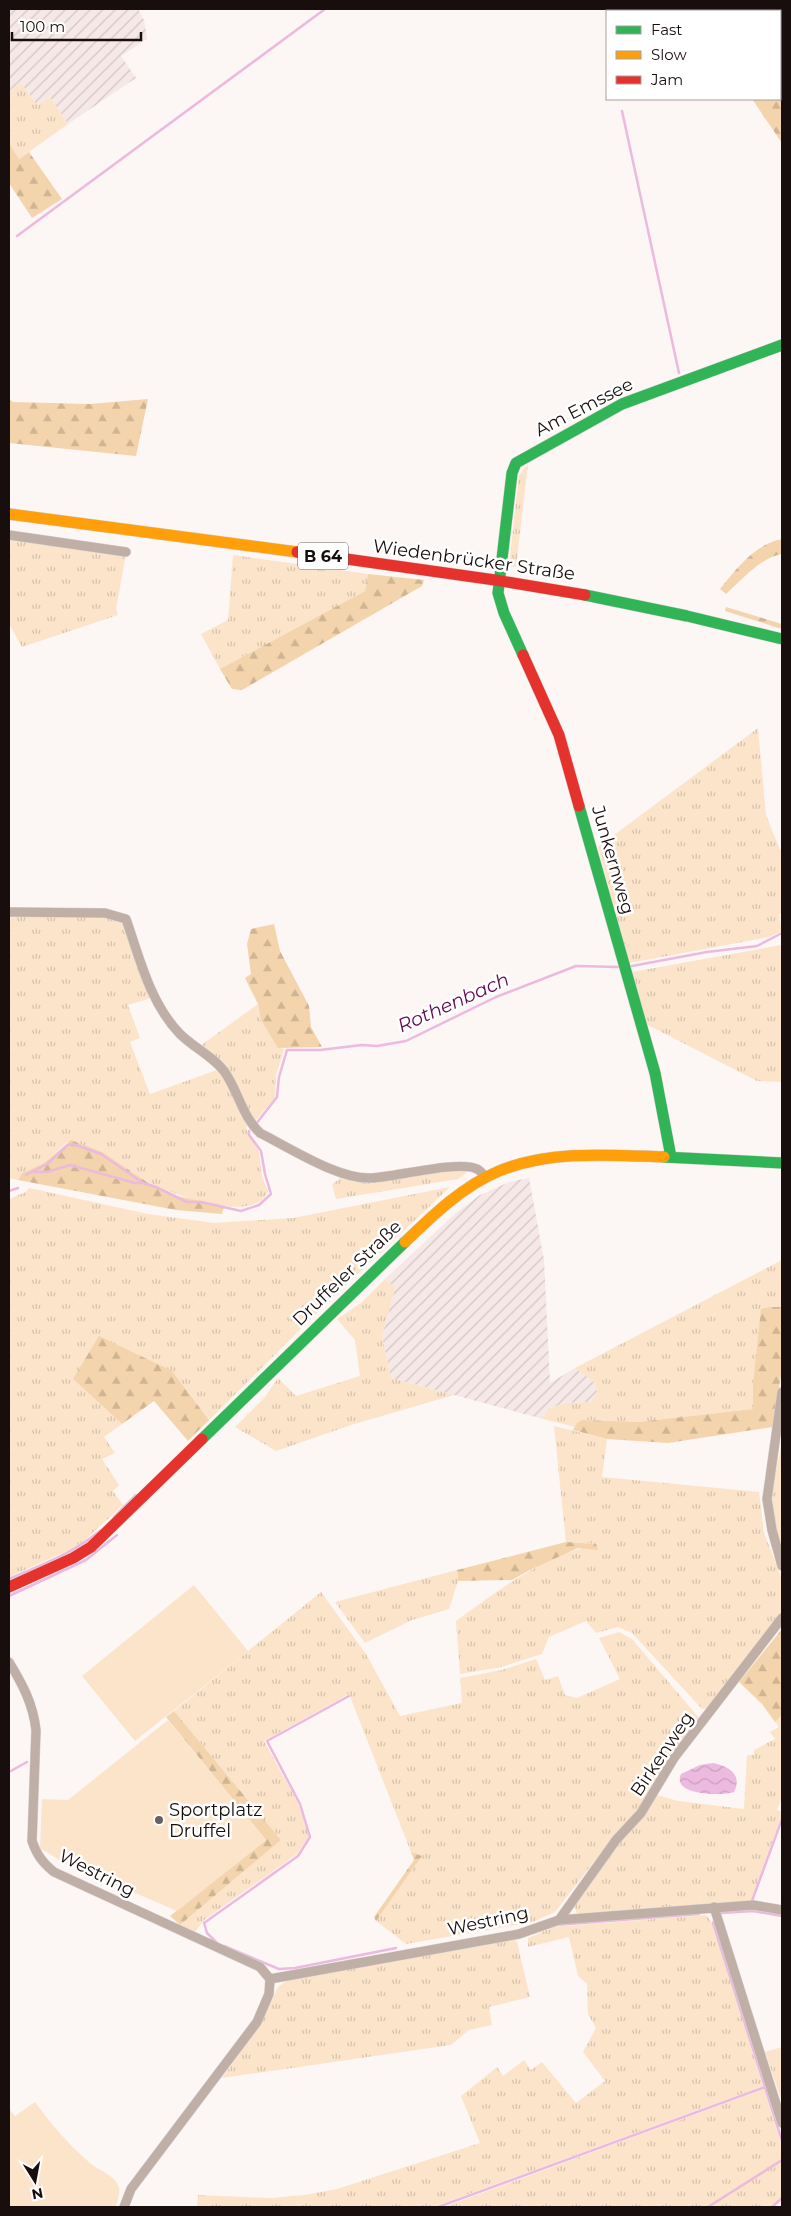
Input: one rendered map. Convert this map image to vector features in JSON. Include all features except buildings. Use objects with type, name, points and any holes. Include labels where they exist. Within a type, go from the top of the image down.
[{"type":"street","name":"Am Emssee","points":[[500,581],[512,473],[516,463],[622,404],[782,345]]},
{"type":"street","name":"Wiedenbrücker Straße","points":[[9,514],[500,581],[636,604],[782,639]]},
{"type":"street","points":[[9,535],[126,552]]},
{"type":"street","name":"Junkernweg","points":[[500,581],[498,593],[504,613],[559,736],[655,1073],[671,1157]]},
{"type":"street","points":[[9,912],[105,913],[126,918],[152,996],[164,1016],[181,1036],[226,1073],[250,1124],[260,1133],[350,1176],[374,1178],[420,1171],[467,1167],[476,1169],[485,1178]]},
{"type":"street","name":"Druffeler Straße","points":[[9,1587],[73,1558],[101,1538],[416,1231],[454,1198],[485,1178],[517,1165],[556,1157],[580,1155],[671,1157],[782,1163]]},
{"type":"street","points":[[782,1392],[767,1499],[772,1530],[782,1566]]},
{"type":"street","name":"Birkenweg","points":[[559,1920],[616,1840],[641,1814],[674,1758],[782,1618]]},
{"type":"street","name":"Westring","points":[[9,1662],[23,1685],[34,1717],[36,1730],[32,1841],[40,1859],[54,1872],[260,1967],[270,1979],[519,1934],[559,1920],[753,1905],[782,1910]]},
{"type":"street","points":[[568,1906],[576,1919]]},
{"type":"street","points":[[714,1907],[782,2123]]},
{"type":"street","points":[[124,2207],[131,2189],[257,2022],[269,1994],[270,1979]]},
{"type":"shaded area","points":[[9,9],[138,9],[144,20],[147,39],[121,56],[136,78],[68,124],[50,97],[37,105],[21,83],[9,91]]},
{"type":"shaded area","points":[[529,1178],[544,1260],[550,1383],[575,1368],[595,1383],[597,1392],[592,1402],[565,1403],[548,1409],[543,1419],[391,1378],[382,1336],[395,1288],[385,1279],[457,1212],[480,1195],[509,1182]]},
{"type":"green space","points":[[781,64],[782,143],[753,100],[781,100]]},
{"type":"green space","points":[[21,83],[37,105],[50,97],[68,124],[19,159],[9,143],[9,91]]},
{"type":"green space","points":[[9,143],[19,159],[29,152],[62,199],[32,218],[9,183]]},
{"type":"green space","points":[[9,399],[13,402],[90,404],[148,399],[136,456],[9,443]]},
{"type":"green space","points":[[528,464],[516,567],[509,566],[519,475]]},
{"type":"green space","points":[[9,538],[126,554],[116,609],[118,615],[22,647],[9,624]]},
{"type":"green space","points":[[782,539],[782,554],[759,564],[726,594],[720,589],[747,558],[763,546]]},
{"type":"green space","points":[[233,555],[368,574],[365,591],[220,669],[201,634],[228,620]]},
{"type":"green space","points":[[368,574],[424,580],[422,586],[242,690],[232,689],[220,669],[365,591]]},
{"type":"green space","points":[[726,607],[782,624],[782,629],[725,611]]},
{"type":"green space","points":[[758,728],[766,815],[780,850],[782,849],[782,913],[779,914],[782,931],[769,937],[629,963],[598,847]]},
{"type":"green space","points":[[9,916],[105,917],[122,922],[151,998],[128,1005],[140,1038],[130,1042],[150,1094],[217,1070],[224,1077],[247,1126],[246,1129],[259,1152],[262,1177],[268,1191],[260,1201],[246,1206],[230,1207],[191,1199],[158,1187],[120,1165],[67,1142],[44,1163],[22,1173],[18,1180],[9,1178]]},
{"type":"green space","points":[[274,924],[280,951],[309,1006],[311,1027],[322,1047],[278,1048],[261,1020],[258,1004],[245,978],[251,974],[247,944],[251,929]]},
{"type":"green space","points":[[782,945],[782,1082],[757,1081],[646,1024],[632,972]]},
{"type":"green space","points":[[258,1004],[261,1020],[278,1047],[284,1049],[276,1075],[275,1098],[253,1123],[236,1087],[200,1046]]},
{"type":"green space","points":[[71,1140],[102,1152],[147,1182],[177,1196],[224,1206],[222,1214],[176,1210],[18,1180],[22,1173],[44,1163]]},
{"type":"green space","points":[[466,1170],[466,1173],[458,1179],[336,1199],[332,1185],[341,1177]]},
{"type":"green space","points":[[450,1187],[324,1306],[209,1420],[172,1371],[73,1379],[122,1424],[104,1437],[115,1453],[102,1459],[119,1485],[113,1491],[123,1505],[84,1541],[69,1550],[9,1577],[9,1199],[26,1192],[29,1188],[148,1214],[214,1223],[293,1218]]},
{"type":"green space","points":[[782,1260],[782,1307],[770,1307],[753,1385],[753,1409],[638,1422],[582,1420],[575,1427],[543,1419],[548,1409],[565,1403],[592,1402],[597,1392],[595,1383],[575,1368]]},
{"type":"green space","points":[[385,1279],[395,1288],[382,1336],[391,1378],[454,1395],[351,1425],[276,1451],[235,1427],[265,1397],[278,1378],[296,1396],[360,1376],[355,1340],[337,1319],[361,1303]]},
{"type":"green space","points":[[782,1307],[782,1369],[773,1427],[668,1443],[607,1439],[573,1430],[577,1423],[582,1420],[638,1422],[753,1409],[753,1385],[761,1309]]},
{"type":"green space","points":[[99,1336],[172,1371],[209,1420],[188,1441],[154,1401],[122,1424],[73,1379]]},
{"type":"green space","points":[[554,1426],[607,1439],[602,1477],[759,1492],[764,1533],[782,1579],[782,1612],[707,1708],[702,1709],[632,1633],[618,1627],[596,1633],[586,1621],[549,1637],[542,1654],[501,1667],[460,1674],[456,1621],[522,1575],[558,1557],[596,1544],[566,1542]]},
{"type":"green space","points":[[782,1442],[782,1554],[770,1499]]},
{"type":"green space","points":[[566,1542],[596,1544],[598,1550],[578,1548],[512,1580],[458,1581],[457,1570]]},
{"type":"green space","points":[[457,1570],[458,1581],[449,1609],[412,1620],[365,1643],[335,1602]]},
{"type":"green space","points":[[194,1585],[248,1651],[135,1741],[82,1676]]},
{"type":"green space","points":[[321,1592],[366,1654],[400,1716],[462,1703],[460,1678],[502,1670],[536,1659],[545,1680],[558,1676],[565,1695],[577,1698],[620,1679],[599,1638],[619,1632],[632,1639],[699,1718],[672,1754],[638,1813],[613,1837],[555,1912],[533,1922],[406,1944],[376,1921],[422,1856],[411,1852],[349,1694],[264,1741],[298,1803],[309,1836],[297,1854],[204,1920],[195,1932],[180,1925],[281,1840],[174,1711]]},
{"type":"green space","points":[[782,1629],[782,1715],[775,1722],[762,1704],[739,1682]]},
{"type":"green space","points":[[174,1711],[281,1840],[180,1925],[170,1916],[266,1840],[166,1717]]},
{"type":"green space","points":[[782,1715],[782,1797],[777,1810],[782,1812],[782,1814],[751,1901],[577,1914],[574,1905],[618,1842],[644,1815],[657,1795],[678,1801],[744,1809],[747,1755],[754,1755],[754,1750],[775,1739],[770,1732],[779,1727],[775,1722]]},
{"type":"green space","name":"Sportplatz Druffel","points":[[168,1720],[266,1840],[177,1911],[61,1861],[40,1848],[42,1799],[68,1800]]},
{"type":"green space","points":[[411,1852],[422,1856],[376,1921],[374,1917],[414,1860]]},
{"type":"green space","points":[[706,1915],[712,1923],[763,2086],[433,2207],[197,2207],[198,2195],[271,2198],[337,2189],[480,2143],[461,2096],[497,2067],[503,2076],[524,2060],[531,2070],[542,2062],[576,2103],[605,2081],[583,2052],[596,2028],[588,2014],[587,1984],[578,1976],[569,1937],[528,1947],[528,1938],[553,1927]]},
{"type":"green space","points":[[514,1938],[517,1942],[530,1997],[489,2007],[492,2025],[469,2030],[451,2045],[222,2078],[260,2024],[278,1987],[288,1980]]},
{"type":"green space","points":[[782,2047],[782,2102],[765,2052]]},
{"type":"green space","points":[[764,2089],[782,2147],[782,2197],[770,2207],[444,2207]]},
{"type":"green space","points":[[35,2102],[75,2149],[90,2163],[114,2180],[119,2188],[116,2207],[9,2207],[9,2109],[15,2116]]},
{"type":"water","points":[[713,1763],[724,1766],[735,1776],[737,1780],[734,1792],[709,1794],[699,1793],[683,1787],[680,1781],[681,1774],[700,1765]]},
{"type":"waterway","points":[[17,236],[325,9]]},
{"type":"waterway","points":[[622,111],[679,373]]},
{"type":"waterway","name":"Rothenbach","points":[[632,966],[707,952],[757,946],[782,933]]},
{"type":"waterway","name":"Rothenbach","points":[[256,1124],[277,1097],[279,1077],[287,1050],[320,1050],[362,1045],[377,1046],[406,1041],[496,997],[576,966],[618,967]]},
{"type":"waterway","name":"Rothenbach","points":[[26,1175],[47,1164],[68,1145],[73,1144],[101,1154],[143,1183],[187,1202],[201,1202],[241,1211],[259,1205],[271,1194],[261,1151],[249,1135],[249,1131]]},
{"type":"waterway","name":"Rothenbach","points":[[34,1172],[47,1172],[70,1165],[135,1183],[143,1183]]},
{"type":"waterway","name":"Rothenbach","points":[[9,1191],[18,1188]]},
{"type":"waterway","points":[[114,1517],[136,1495]]},
{"type":"waterway","points":[[9,1579],[68,1552],[101,1530]]},
{"type":"waterway","points":[[9,1596],[86,1560],[117,1535]]},
{"type":"waterway","points":[[217,1943],[207,1933],[204,1923],[298,1856],[310,1837],[300,1804],[267,1741],[349,1696]]},
{"type":"waterway","points":[[9,1772],[27,1762]]},
{"type":"waterway","points":[[752,1901],[782,1819]]},
{"type":"waterway","points":[[722,1913],[753,1911],[782,1916]]},
{"type":"waterway","points":[[556,1925],[699,1914]]},
{"type":"waterway","points":[[714,1921],[713,1923],[782,2141]]},
{"type":"waterway","points":[[224,1946],[279,1969],[295,1968],[396,1948]]},
{"type":"waterway","points":[[438,2207],[765,2087]]},
{"type":"waterway","points":[[708,2207],[782,2160]]},
{"type":"waterway","points":[[772,2207],[782,2198]]},
{"type":"traffic: fast","points":[[523,655],[504,613],[498,593],[512,473],[516,463],[622,404],[782,345]]},
{"type":"traffic: fast","points":[[585,595],[687,616],[782,639]]},
{"type":"traffic: fast","points":[[579,806],[655,1073],[671,1157]]},
{"type":"traffic: fast","points":[[664,1157],[782,1163]]},
{"type":"traffic: fast","points":[[202,1439],[405,1242]]},
{"type":"traffic: slow","points":[[9,514],[297,552]]},
{"type":"traffic: slow","points":[[405,1242],[461,1193],[486,1177],[519,1164],[580,1155],[664,1157]]},
{"type":"traffic: jam","points":[[297,552],[495,580],[585,595]]},
{"type":"traffic: jam","points":[[523,655],[559,735],[579,806]]},
{"type":"traffic: jam","points":[[9,1587],[73,1558],[91,1547],[202,1439]]},
{"type":"place","name":"Sportplatz Druffel","points":[[159,1820]]}]
